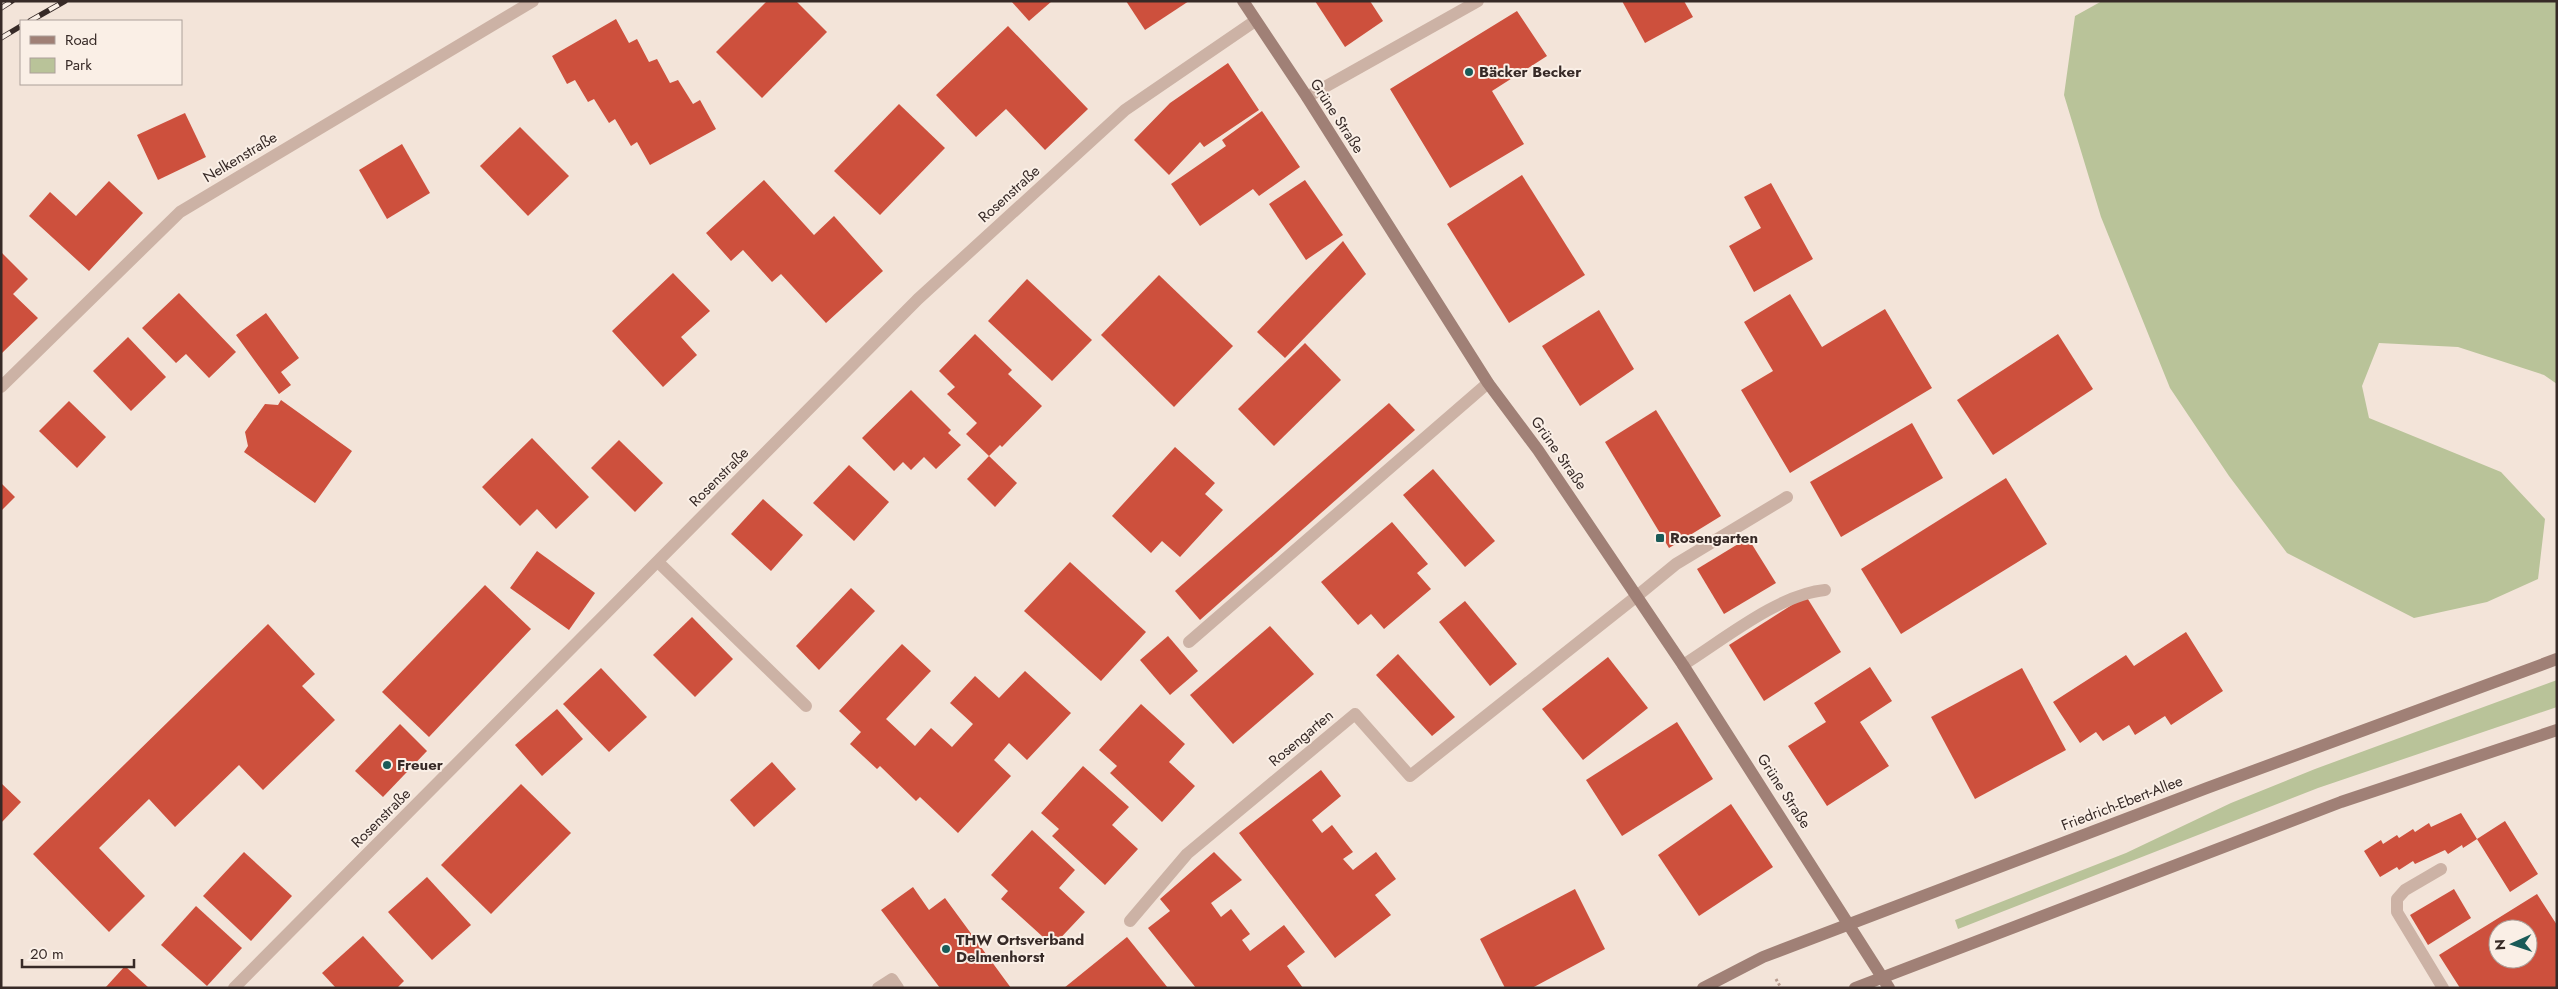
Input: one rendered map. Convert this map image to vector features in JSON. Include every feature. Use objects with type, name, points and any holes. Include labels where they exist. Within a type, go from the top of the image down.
[{"type":"main road","name":"Grüne Straße","points":[[1242,1],[1307,98],[1488,383],[1538,450],[1683,665],[1886,983]]},
{"type":"main road","name":"Friedrich-Ebert-Allee","points":[[1703,988],[1763,957],[1848,924],[2295,755],[2557,659]]},
{"type":"main road","points":[[1855,988],[1886,983],[2341,802],[2557,730]]},
{"type":"street","name":"Nelkenstraße","points":[[1,387],[180,212],[533,1]]},
{"type":"street","points":[[1307,98],[1478,1]]},
{"type":"street","name":"Rosenstraße","points":[[234,988],[918,299],[1125,110],[1255,21]]},
{"type":"street","points":[[1189,642],[1488,383]]},
{"type":"street","points":[[1637,596],[1676,564],[1787,497]]},
{"type":"street","points":[[658,562],[768,672],[806,706]]},
{"type":"street","points":[[1683,665],[1783,602],[1810,591],[1825,590]]},
{"type":"street","name":"Rosengarten","points":[[1130,921],[1187,854],[1354,714],[1410,776],[1637,596]]},
{"type":"street","points":[[2441,870],[2405,890],[2397,899],[2397,912],[2443,988]]},
{"type":"street","points":[[878,988],[892,979],[898,988]]},
{"type":"green space","points":[[2102,1],[2557,1],[2557,384],[2544,375],[2458,347],[2379,343],[2362,386],[2369,418],[2501,472],[2545,519],[2538,579],[2487,602],[2414,618],[2287,553],[2229,476],[2170,388],[2101,217],[2064,95],[2075,16]]},
{"type":"green space","points":[[2557,680],[2557,707],[2318,788],[1958,929],[1955,920],[2126,853],[2231,803],[2315,769]]},
{"type":"building","points":[[767,1],[796,1],[827,32],[762,98],[716,52]]},
{"type":"building","points":[[1011,1],[1052,1],[1029,21]]},
{"type":"building","points":[[1126,1],[1189,1],[1145,30]]},
{"type":"building","points":[[1315,1],[1370,1],[1383,21],[1345,47]]},
{"type":"building","points":[[1622,1],[1684,1],[1693,17],[1645,43]]},
{"type":"building","name":"Bäcker Becker","points":[[1517,11],[1547,56],[1492,91],[1524,144],[1450,188],[1390,89]]},
{"type":"building","points":[[616,19],[629,43],[637,39],[649,62],[657,59],[670,83],[678,80],[693,104],[700,100],[716,129],[650,165],[637,142],[631,146],[615,119],[609,123],[594,99],[588,102],[575,80],[567,84],[552,56]]},
{"type":"building","points":[[1008,26],[1088,109],[1045,150],[1006,109],[976,137],[936,95]]},
{"type":"building","points":[[1228,63],[1259,110],[1204,147],[1200,142],[1169,175],[1134,140],[1170,103]]},
{"type":"building","points":[[899,104],[945,148],[880,215],[834,171]]},
{"type":"building","points":[[1262,111],[1300,167],[1259,196],[1253,189],[1200,226],[1171,184],[1226,146],[1222,140]]},
{"type":"building","points":[[185,113],[206,157],[158,180],[137,135]]},
{"type":"building","points":[[520,127],[569,176],[528,216],[480,166]]},
{"type":"building","points":[[402,144],[430,193],[387,219],[359,170]]},
{"type":"building","points":[[1522,175],[1585,275],[1509,323],[1447,224]]},
{"type":"building","points":[[764,180],[814,235],[834,216],[883,271],[826,323],[781,274],[772,282],[743,250],[731,261],[706,233]]},
{"type":"building","points":[[1305,180],[1343,235],[1306,260],[1269,204]]},
{"type":"building","points":[[109,181],[143,213],[89,271],[29,216],[50,192],[76,216]]},
{"type":"building","points":[[1771,183],[1813,259],[1754,292],[1729,246],[1761,228],[1744,197]]},
{"type":"building","points":[[1343,241],[1366,274],[1285,358],[1257,332]]},
{"type":"building","points":[[1,252],[28,279],[13,294],[38,318],[1,354]]},
{"type":"building","points":[[673,273],[710,311],[681,337],[697,355],[663,387],[612,331]]},
{"type":"building","points":[[1159,275],[1233,346],[1174,407],[1101,335]]},
{"type":"building","points":[[1027,279],[1092,340],[1052,381],[988,321]]},
{"type":"building","points":[[179,293],[236,352],[209,378],[186,354],[176,363],[142,328]]},
{"type":"building","points":[[1790,294],[1822,347],[1885,309],[1932,388],[1790,473],[1741,390],[1773,371],[1744,322]]},
{"type":"building","points":[[1599,310],[1634,369],[1580,406],[1542,346]]},
{"type":"building","points":[[266,313],[299,358],[281,372],[291,385],[279,394],[236,335]]},
{"type":"building","points":[[975,334],[1012,370],[1008,374],[1042,406],[1002,447],[1000,445],[989,456],[966,434],[977,423],[947,394],[955,387],[939,371]]},
{"type":"building","points":[[2058,334],[2093,389],[1993,455],[1957,400]]},
{"type":"building","points":[[128,337],[166,377],[131,411],[93,371]]},
{"type":"building","points":[[1305,343],[1341,380],[1274,446],[1238,409]]},
{"type":"building","points":[[911,390],[951,430],[948,433],[961,445],[936,469],[924,457],[911,470],[903,462],[894,471],[862,438]]},
{"type":"building","points":[[281,400],[352,451],[315,503],[244,452],[248,446],[245,432],[265,404],[278,405]]},
{"type":"building","points":[[69,401],[106,437],[77,468],[39,431]]},
{"type":"building","points":[[1389,403],[1415,430],[1200,620],[1175,591]]},
{"type":"building","points":[[1656,410],[1721,516],[1669,548],[1605,442]]},
{"type":"building","points":[[1912,423],[1943,478],[1841,537],[1810,482]]},
{"type":"building","points":[[532,438],[589,497],[556,529],[537,509],[520,526],[482,487]]},
{"type":"building","points":[[619,440],[663,483],[635,512],[591,468]]},
{"type":"building","points":[[1175,447],[1215,483],[1205,494],[1223,510],[1180,557],[1162,541],[1151,553],[1112,516]]},
{"type":"building","points":[[989,456],[1017,483],[995,507],[967,479]]},
{"type":"building","points":[[849,465],[889,502],[854,541],[813,503]]},
{"type":"building","points":[[1433,469],[1495,541],[1465,567],[1403,495]]},
{"type":"building","points":[[2006,478],[2047,544],[1901,634],[1861,569]]},
{"type":"building","points":[[1,483],[15,497],[1,511]]},
{"type":"building","points":[[763,499],[803,535],[771,571],[731,534]]},
{"type":"building","points":[[1392,522],[1428,564],[1417,573],[1431,589],[1384,629],[1371,614],[1358,625],[1321,582]]},
{"type":"building","points":[[1748,538],[1776,583],[1724,614],[1697,569]]},
{"type":"building","points":[[537,551],[595,593],[569,630],[510,588]]},
{"type":"building","points":[[1070,562],[1146,632],[1101,681],[1024,611]]},
{"type":"building","points":[[485,585],[531,629],[429,737],[382,692]]},
{"type":"building","points":[[851,588],[875,611],[819,670],[796,646]]},
{"type":"building","points":[[1806,596],[1841,652],[1764,701],[1729,645]]},
{"type":"building","points":[[1465,601],[1517,664],[1490,686],[1439,622]]},
{"type":"building","points":[[692,617],[733,659],[695,697],[653,655]]},
{"type":"building","points":[[268,624],[315,674],[302,686],[335,720],[263,790],[239,765],[175,827],[149,799],[99,848],[145,896],[109,932],[33,854]]},
{"type":"building","points":[[1270,626],[1314,674],[1233,744],[1190,695]]},
{"type":"building","points":[[2186,632],[2223,691],[2171,725],[2165,716],[2135,735],[2129,725],[2103,741],[2096,732],[2080,743],[2053,702],[2126,655],[2134,666]]},
{"type":"building","points":[[1168,636],[1198,671],[1170,695],[1140,660]]},
{"type":"building","points":[[902,644],[931,671],[886,719],[915,746],[931,728],[952,747],[973,724],[950,703],[975,676],[999,698],[1025,671],[1071,713],[1027,760],[1009,743],[994,760],[1011,776],[958,833],[920,797],[916,801],[880,766],[877,769],[850,744],[861,732],[839,711]]},
{"type":"building","points":[[1398,654],[1455,717],[1432,736],[1376,675]]},
{"type":"building","points":[[1608,657],[1648,708],[1583,760],[1542,709]]},
{"type":"building","points":[[1870,667],[1892,701],[1860,722],[1889,766],[1827,806],[1788,746],[1826,722],[1814,703]]},
{"type":"building","points":[[601,668],[647,717],[609,752],[563,704]]},
{"type":"building","points":[[2022,668],[2066,750],[1975,799],[1931,717]]},
{"type":"building","points":[[1141,704],[1185,744],[1169,762],[1195,786],[1162,822],[1110,773],[1117,766],[1099,750]]},
{"type":"building","points":[[557,709],[583,739],[542,776],[515,745]]},
{"type":"building","points":[[1677,722],[1713,779],[1622,836],[1586,780]]},
{"type":"building","points":[[400,724],[427,751],[383,797],[355,771]]},
{"type":"building","points":[[772,762],[796,789],[754,827],[730,800]]},
{"type":"building","points":[[1083,766],[1129,807],[1112,825],[1138,849],[1105,885],[1052,836],[1059,829],[1041,813]]},
{"type":"building","points":[[1321,770],[1341,796],[1312,820],[1322,833],[1332,825],[1353,852],[1343,859],[1353,870],[1376,852],[1396,879],[1375,895],[1391,915],[1335,958],[1239,833]]},
{"type":"building","points":[[1,783],[21,802],[1,823]]},
{"type":"building","points":[[521,784],[571,833],[491,914],[441,865]]},
{"type":"building","points":[[1731,804],[1773,867],[1699,916],[1658,855]]},
{"type":"building","points":[[2461,813],[2477,839],[2463,848],[2462,845],[2448,854],[2445,850],[2415,864],[2413,861],[2399,870],[2397,867],[2380,877],[2364,851],[2381,840],[2383,844],[2397,835],[2399,838],[2413,829],[2415,832],[2429,823],[2431,827]]},
{"type":"building","points":[[2505,821],[2538,874],[2510,892],[2477,839]]},
{"type":"building","points":[[1032,830],[1075,870],[1059,888],[1085,912],[1053,946],[1001,899],[1008,891],[991,875]]},
{"type":"building","points":[[244,852],[292,896],[251,941],[203,896]]},
{"type":"building","points":[[1214,852],[1242,880],[1211,903],[1221,917],[1231,909],[1250,934],[1242,940],[1250,951],[1284,925],[1305,952],[1287,966],[1303,988],[1196,988],[1148,928],[1170,911],[1160,899]]},
{"type":"building","points":[[427,877],[471,925],[432,960],[388,912]]},
{"type":"building","name":"THW Ortsverband Delmenhorst","points":[[913,887],[929,910],[945,898],[1011,988],[940,988],[881,910]]},
{"type":"building","points":[[1575,889],[1605,949],[1532,988],[1505,988],[1480,939]]},
{"type":"building","points":[[2454,889],[2471,918],[2428,945],[2410,915]]},
{"type":"building","points":[[2537,894],[2557,925],[2557,988],[2460,988],[2439,955],[2488,924],[2488,969],[2538,969],[2538,919],[2497,919]]},
{"type":"building","points":[[196,906],[242,948],[207,986],[161,945]]},
{"type":"building","points":[[363,936],[404,981],[397,988],[336,988],[322,973]]},
{"type":"building","points":[[1127,937],[1168,988],[1064,988]]},
{"type":"building","points":[[125,966],[149,988],[105,988]]},
{"type":"railway","points":[[1,8],[12,1]]},
{"type":"railway","points":[[32,20],[65,1]]},
{"type":"railway","points":[[1,38],[20,27]]},
{"type":"place","name":"Bäcker Becker","points":[[1469,72]]},
{"type":"place","name":"Rosengarten","points":[[1660,538]]},
{"type":"place","name":"Freuer","points":[[387,765]]},
{"type":"place","name":"THW Ortsverband Delmenhorst","points":[[946,949]]}]
